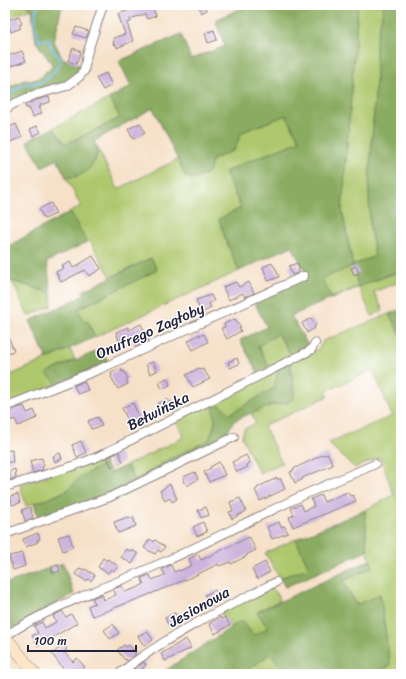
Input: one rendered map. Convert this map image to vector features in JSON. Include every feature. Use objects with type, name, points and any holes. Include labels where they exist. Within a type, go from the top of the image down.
[{"type":"main road","points":[[5,636],[34,674]]},
{"type":"street","points":[[5,110],[13,104],[34,95],[67,86],[84,71],[87,54],[103,5]]},
{"type":"street","name":"Onufrego Zagłoby","points":[[5,407],[100,369],[304,276]]},
{"type":"street","name":"Bełwińska","points":[[5,487],[73,466],[97,456],[311,350],[315,343]]},
{"type":"street","points":[[5,534],[110,497],[234,437]]},
{"type":"street","points":[[5,636],[28,621],[73,600],[212,541],[308,493],[375,464]]},
{"type":"street","name":"Jesionowa","points":[[119,674],[144,654],[223,608],[276,582]]},
{"type":"green space","points":[[5,5],[27,5],[32,9],[5,18]]},
{"type":"green space","points":[[27,5],[62,5],[54,41],[62,58],[82,66],[71,81],[5,105],[5,92],[11,86],[25,80],[31,81],[42,77],[45,72],[53,66],[36,42],[32,9]]},
{"type":"green space","points":[[249,5],[358,5],[342,210],[353,265],[375,256],[370,229],[369,187],[376,79],[376,42],[384,5],[401,5],[401,270],[291,316],[309,347],[292,356],[278,334],[258,346],[269,367],[258,373],[240,340],[267,327],[254,302],[308,277],[292,246],[239,271],[225,238],[219,219],[241,208],[225,172],[300,141],[286,115],[242,132],[234,150],[212,160],[209,171],[194,179],[186,177],[153,108],[94,141],[98,149],[94,161],[88,170],[73,177],[66,177],[57,159],[42,167],[27,141],[53,128],[66,144],[120,118],[110,98],[131,86],[119,61],[181,34],[191,59],[225,46],[215,20]],"holes":[[[353,266],[358,287],[332,298],[322,279]]]},
{"type":"green space","points":[[358,5],[384,5],[376,42],[376,79],[369,187],[370,229],[375,256],[358,287],[332,299],[322,279],[353,265],[342,210]]},
{"type":"green space","points":[[110,98],[120,118],[65,144],[53,128]]},
{"type":"green space","points":[[286,115],[300,141],[225,172],[241,208],[219,219],[225,238],[239,271],[95,337],[88,322],[83,321],[78,309],[157,270],[151,258],[111,277],[90,241],[87,242],[70,212],[81,206],[66,177],[76,177],[95,162],[98,149],[118,189],[178,159],[186,177],[194,179],[208,173],[211,168],[212,160],[234,150],[242,132]]},
{"type":"green space","points":[[70,212],[87,242],[47,262],[51,293],[12,281],[5,284],[5,248]]},
{"type":"green space","points":[[151,258],[157,270],[78,309],[83,321],[88,322],[95,337],[47,359],[30,321],[85,295],[83,291]]},
{"type":"green space","points":[[401,271],[401,281],[374,292],[383,310],[372,316],[358,287]]},
{"type":"green space","points":[[12,281],[51,293],[52,306],[28,316]]},
{"type":"green space","points":[[401,309],[401,335],[389,314]]},
{"type":"green space","points":[[389,314],[401,335],[401,674],[378,674],[390,665],[380,594],[357,605],[343,581],[373,567],[367,551],[365,510],[394,495],[380,457],[355,468],[328,443],[392,416],[373,370],[326,391],[328,396],[264,426],[282,463],[259,473],[242,437],[244,429],[256,423],[251,413],[273,405],[287,403],[295,392],[290,362],[319,349],[323,341]]},
{"type":"green space","points":[[278,334],[292,356],[269,367],[258,346]]},
{"type":"green space","points":[[70,349],[75,360],[47,373],[57,384],[5,405],[5,383],[8,381],[6,377]]},
{"type":"green space","points":[[102,349],[108,362],[57,384],[46,373]]},
{"type":"green space","points":[[290,362],[294,398],[287,403],[273,405],[234,421],[223,439],[111,493],[38,518],[34,503],[48,499],[68,490],[80,477],[105,464],[110,473],[127,465],[135,481],[164,462],[209,440],[215,423],[213,407],[221,405],[230,414],[274,388],[279,367]]},
{"type":"green space","points":[[279,367],[274,388],[230,415],[221,405],[209,440],[164,462],[135,481],[127,465],[184,437],[175,419]]},
{"type":"green space","points":[[101,457],[105,464],[80,477],[69,489],[48,499],[26,506],[20,485]]},
{"type":"green space","points":[[365,510],[367,551],[285,587],[280,578],[309,568],[296,539]]},
{"type":"green space","points":[[296,539],[309,568],[280,578],[265,553]]},
{"type":"green space","points":[[370,560],[373,567],[343,581],[357,605],[380,594],[390,665],[378,674],[277,674],[284,669],[270,654],[242,674],[160,674],[241,621],[254,635],[268,628],[257,612]]},
{"type":"green space","points":[[63,563],[74,594],[19,625],[8,629],[5,623],[5,584]]},
{"type":"green space","points":[[272,587],[280,600],[257,612],[268,628],[254,635],[241,621],[231,628],[221,612]]},
{"type":"green space","points":[[270,654],[284,669],[277,674],[242,674]]},
{"type":"building","points":[[145,5],[152,5],[156,16],[147,19],[145,14],[130,19],[131,22],[127,23],[133,41],[117,48],[116,45],[113,44],[113,38],[125,34],[118,14]]},
{"type":"building","points":[[205,5],[207,10],[201,13],[199,6]]},
{"type":"building","points":[[19,16],[22,24],[19,25],[21,28],[11,32],[7,20]]},
{"type":"building","points":[[76,27],[89,31],[86,38],[73,34]]},
{"type":"building","points":[[214,30],[217,40],[208,43],[205,33]]},
{"type":"building","points":[[73,48],[81,52],[76,64],[68,61]]},
{"type":"building","points":[[22,51],[26,61],[5,68],[5,57]]},
{"type":"building","points":[[106,73],[112,85],[103,90],[96,78]]},
{"type":"building","points":[[49,97],[50,102],[40,105],[41,107],[39,107],[42,113],[33,117],[29,108],[26,108],[25,105]]},
{"type":"building","points":[[140,123],[145,133],[133,139],[128,129]]},
{"type":"building","points":[[16,124],[22,137],[10,142],[7,135],[11,133],[9,127]]},
{"type":"building","points":[[37,126],[41,132],[33,136],[30,129]]},
{"type":"building","points":[[51,203],[56,214],[44,219],[39,209]]},
{"type":"building","points":[[93,256],[101,269],[89,276],[85,270],[61,282],[56,272],[64,268],[62,266],[70,262],[73,268]]},
{"type":"building","points":[[272,263],[279,277],[268,281],[263,267]]},
{"type":"building","points":[[297,263],[300,269],[298,270],[299,272],[292,275],[289,266]]},
{"type":"building","points":[[356,266],[359,273],[354,275],[351,268]]},
{"type":"building","points":[[236,282],[239,287],[249,282],[254,293],[245,297],[243,293],[229,300],[223,287]]},
{"type":"building","points":[[211,295],[214,301],[209,303],[211,308],[201,313],[196,300]]},
{"type":"building","points":[[311,318],[316,325],[314,327],[315,328],[307,333],[302,323]]},
{"type":"building","points":[[235,319],[241,327],[239,328],[241,331],[227,339],[221,328],[225,327],[224,324]]},
{"type":"building","points":[[141,324],[149,340],[136,346],[131,336],[119,341],[116,332],[128,327],[129,330]]},
{"type":"building","points":[[5,328],[14,351],[5,354]]},
{"type":"building","points":[[200,334],[200,336],[204,334],[208,342],[193,350],[188,341]]},
{"type":"building","points":[[237,358],[239,364],[230,368],[228,362]]},
{"type":"building","points":[[153,362],[157,371],[150,374],[146,364]]},
{"type":"building","points":[[121,368],[122,372],[124,371],[128,379],[126,380],[128,384],[118,389],[111,377],[111,373]]},
{"type":"building","points":[[199,368],[200,370],[203,369],[210,379],[193,387],[186,375]]},
{"type":"building","points":[[167,378],[170,385],[162,389],[159,382]]},
{"type":"building","points":[[84,381],[88,390],[78,394],[74,386]]},
{"type":"building","points":[[167,399],[169,402],[171,401],[175,408],[162,415],[157,404]]},
{"type":"building","points":[[133,403],[141,421],[135,424],[133,421],[129,423],[122,408]]},
{"type":"building","points":[[24,406],[27,413],[34,410],[37,418],[18,426],[15,419],[5,423],[5,412]]},
{"type":"building","points":[[98,417],[102,426],[91,429],[88,421]]},
{"type":"building","points":[[81,441],[86,453],[77,457],[72,445]]},
{"type":"building","points":[[12,450],[13,462],[5,462],[5,451]]},
{"type":"building","points":[[119,452],[123,462],[112,467],[107,458]]},
{"type":"building","points":[[60,453],[62,459],[55,462],[53,456]]},
{"type":"building","points":[[324,454],[328,454],[333,465],[302,478],[303,479],[295,483],[290,472],[293,471],[293,469]]},
{"type":"building","points":[[246,455],[250,463],[247,465],[248,467],[237,472],[232,462]]},
{"type":"building","points":[[42,458],[44,466],[42,467],[43,470],[33,473],[30,461]]},
{"type":"building","points":[[219,462],[225,475],[209,482],[204,472]]},
{"type":"building","points":[[15,469],[16,478],[10,480],[10,471]]},
{"type":"building","points":[[195,472],[198,479],[187,486],[186,483],[183,482],[183,477]]},
{"type":"building","points":[[277,478],[278,480],[280,478],[285,489],[260,501],[255,490]]},
{"type":"building","points":[[170,484],[177,499],[172,502],[170,498],[165,501],[160,491]]},
{"type":"building","points":[[348,492],[350,496],[353,495],[356,501],[293,527],[289,517],[294,515],[291,508],[301,504],[304,511],[314,506],[311,499],[321,495],[324,502]]},
{"type":"building","points":[[18,494],[20,503],[12,505],[11,496]]},
{"type":"building","points":[[240,498],[246,511],[232,519],[229,512],[233,511],[230,502]]},
{"type":"building","points":[[30,507],[33,518],[25,521],[22,510]]},
{"type":"building","points":[[206,507],[209,515],[201,518],[198,510]]},
{"type":"building","points":[[128,517],[128,519],[133,517],[136,526],[118,533],[114,522]]},
{"type":"building","points":[[203,522],[207,532],[197,536],[193,527]]},
{"type":"building","points":[[279,522],[281,527],[284,526],[288,533],[272,539],[267,527]]},
{"type":"building","points":[[38,533],[40,539],[37,540],[38,542],[26,547],[23,539]]},
{"type":"building","points":[[69,534],[73,547],[63,551],[58,537]]},
{"type":"building","points":[[249,537],[256,550],[231,564],[230,562],[219,566],[218,564],[192,577],[143,597],[93,616],[91,614],[88,606],[95,603],[92,598],[102,594],[104,600],[116,595],[113,589],[122,586],[125,592],[137,588],[144,584],[141,578],[150,575],[152,580],[165,575],[162,569],[171,565],[174,572],[180,571],[192,565],[189,559],[198,554],[201,560]]},
{"type":"building","points":[[150,539],[154,542],[155,540],[165,547],[161,552],[158,550],[155,554],[144,548]]},
{"type":"building","points":[[126,549],[130,551],[132,550],[138,554],[132,564],[121,557]]},
{"type":"building","points":[[22,553],[25,566],[13,570],[9,556]]},
{"type":"building","points":[[103,558],[107,561],[108,559],[118,566],[114,571],[111,569],[108,573],[98,567]]},
{"type":"building","points":[[265,562],[270,572],[257,579],[252,569]]},
{"type":"building","points":[[58,565],[60,571],[53,573],[51,567]]},
{"type":"building","points":[[80,568],[85,569],[95,575],[91,581],[88,579],[86,581],[75,574]]},
{"type":"building","points":[[215,590],[221,600],[211,606],[205,595]]},
{"type":"building","points":[[62,611],[66,617],[71,614],[77,623],[38,646],[32,636],[38,633],[34,626],[42,622],[45,628],[56,622],[53,616]]},
{"type":"building","points":[[175,613],[180,623],[169,627],[165,618]]},
{"type":"building","points":[[220,617],[221,619],[225,617],[230,625],[215,634],[209,624]]},
{"type":"building","points":[[113,624],[119,633],[110,639],[104,630]]},
{"type":"building","points":[[147,631],[153,640],[144,646],[138,636]]},
{"type":"building","points":[[186,639],[191,648],[165,661],[161,654]]},
{"type":"building","points":[[63,645],[67,649],[64,652],[73,662],[77,658],[85,667],[76,674],[67,674],[52,654]]},
{"type":"building","points":[[124,645],[126,647],[129,645],[136,654],[127,661],[117,650]]},
{"type":"building","points":[[144,662],[146,665],[142,669],[146,674],[138,674],[134,669]]},
{"type":"waterway","points":[[5,97],[23,86],[30,83],[39,83],[47,79],[55,71],[61,60],[52,49],[49,39],[39,41],[35,18],[38,5]]}]
